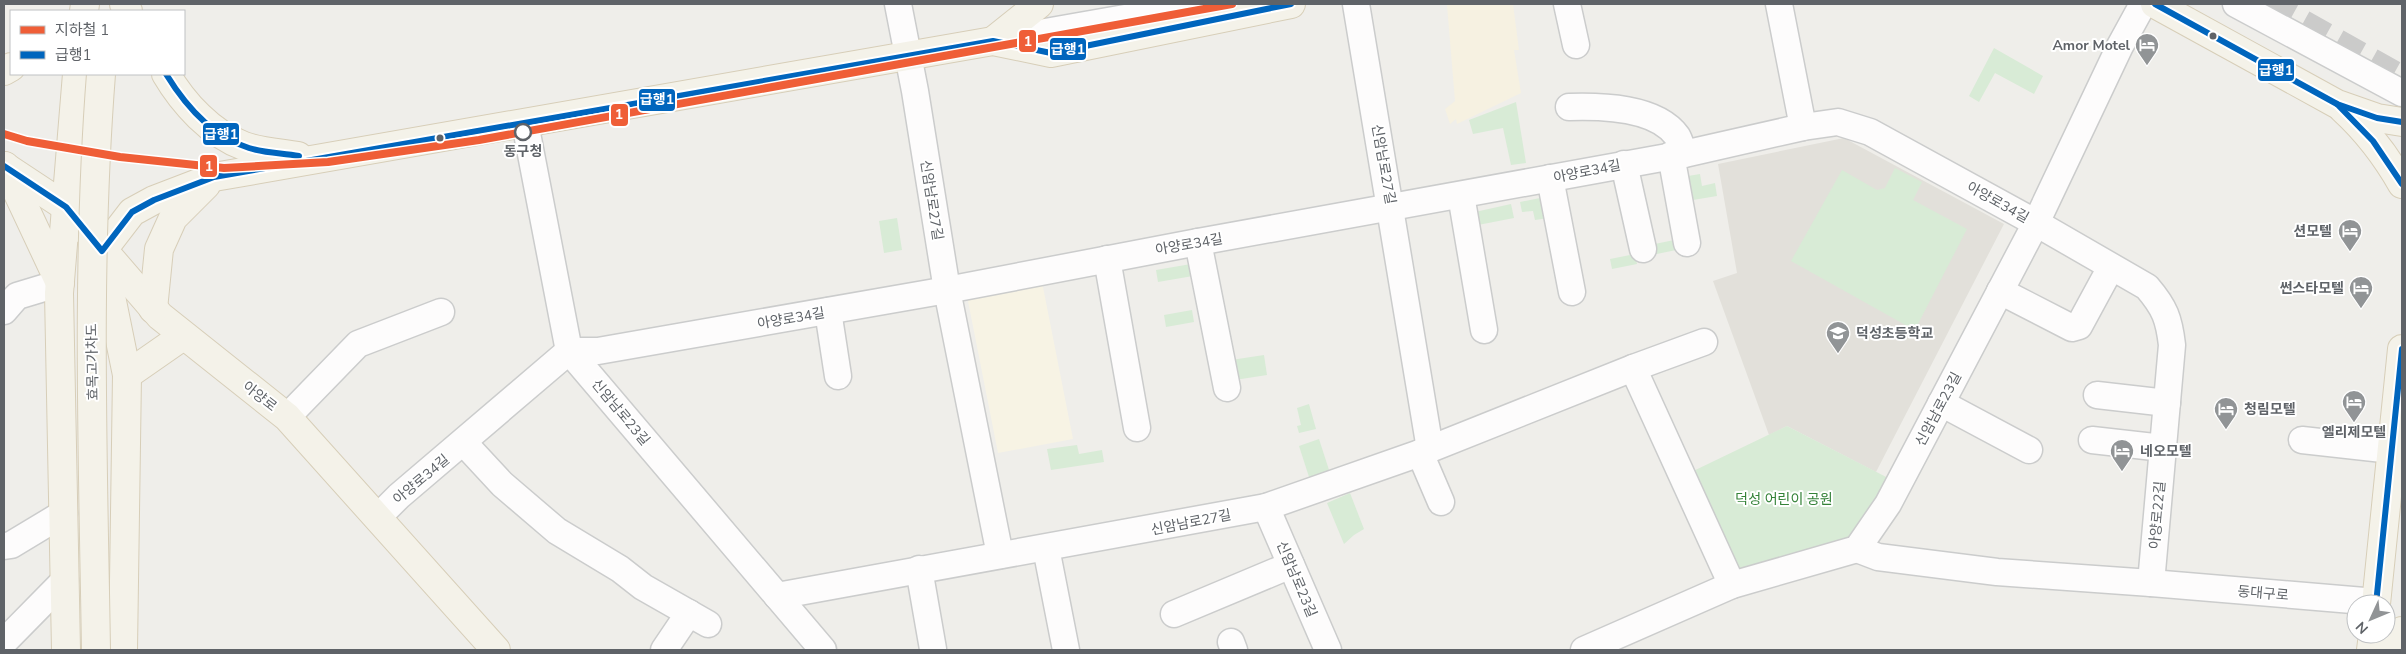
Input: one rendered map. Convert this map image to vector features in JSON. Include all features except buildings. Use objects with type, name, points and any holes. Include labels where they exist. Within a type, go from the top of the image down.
[{"type":"main road","points":[[993,41],[1039,4]]},
{"type":"main road","points":[[102,251],[132,212],[154,200],[214,177],[993,41],[1051,53],[1291,4]]},
{"type":"main road","points":[[2155,4],[2337,104],[2377,118],[2402,122]]},
{"type":"main road","points":[[66,650],[60,283],[77,75]]},
{"type":"main road","name":"효목고가차도","points":[[96,650],[91,271],[94,160],[101,75]]},
{"type":"main road","points":[[112,75],[105,154],[102,251],[127,375],[123,650]]},
{"type":"main road","points":[[167,75],[172,85],[208,126],[244,146],[319,160]]},
{"type":"main road","points":[[2337,104],[2363,128],[2378,146],[2400,181]]},
{"type":"main road","points":[[2400,181],[2392,151],[2396,140],[2402,132]]},
{"type":"main road","points":[[4,167],[60,283]]},
{"type":"main road","name":"아양로","points":[[4,167],[66,207],[153,308],[183,336],[287,417],[496,650]]},
{"type":"main road","points":[[153,308],[159,249],[173,218],[214,177]]},
{"type":"main road","points":[[127,375],[183,336]]},
{"type":"main road","points":[[2377,594],[2402,348]]},
{"type":"main road","points":[[64,513],[74,530],[84,534],[107,538],[124,526]]},
{"type":"main road","points":[[2390,650],[2402,631]]},
{"type":"street","name":"신암남로27길","points":[[898,4],[947,290],[1000,555],[1266,507],[1425,451],[1392,207],[1356,4]]},
{"type":"street","points":[[1568,4],[1576,45]]},
{"type":"street","points":[[1779,4],[1803,127]]},
{"type":"street","name":"신암남로23길","points":[[1857,549],[1888,504],[2036,223],[2120,46],[2143,4]]},
{"type":"street","points":[[2236,4],[2402,93]]},
{"type":"street","points":[[993,41],[1200,5]]},
{"type":"street","points":[[1569,107],[1598,106],[1630,111],[1655,118],[1676,136],[1687,243]]},
{"type":"street","name":"아양로34길","points":[[378,518],[399,496],[464,443],[569,351],[598,351],[947,290],[1198,242],[1677,155],[1803,127],[1838,122],[1870,132],[2036,223]]},
{"type":"street","name":"신암남로23길","points":[[525,123],[569,351],[823,650]]},
{"type":"street","points":[[1624,164],[1643,249]]},
{"type":"street","points":[[1550,178],[1572,292]]},
{"type":"street","points":[[1461,195],[1484,330]]},
{"type":"street","name":"아양로22길","points":[[2036,223],[2147,288],[2157,299],[2169,321],[2172,345],[2150,583]]},
{"type":"street","points":[[1198,242],[1227,388]]},
{"type":"street","points":[[1107,259],[1136,428]]},
{"type":"street","points":[[2000,290],[2072,328],[2079,326],[2111,267]]},
{"type":"street","points":[[4,311],[17,296],[60,283]]},
{"type":"street","points":[[828,311],[838,376]]},
{"type":"street","points":[[287,417],[358,344],[441,312]]},
{"type":"street","points":[[1441,502],[1425,451],[1633,368],[1704,342]]},
{"type":"street","points":[[1633,368],[1732,585]]},
{"type":"street","points":[[2097,394],[2167,403]]},
{"type":"street","points":[[1941,403],[2029,450]]},
{"type":"street","points":[[2092,440],[2163,448]]},
{"type":"street","points":[[2302,440],[2392,450]]},
{"type":"street","points":[[464,443],[502,484],[558,531],[620,569],[643,587],[698,618],[664,650]]},
{"type":"street","name":"신암남로23길","points":[[1266,507],[1328,650]]},
{"type":"street","points":[[4,546],[11,545],[64,513]]},
{"type":"street","points":[[1046,548],[1066,650]]},
{"type":"street","points":[[1584,650],[1732,585],[1857,549],[1878,557],[1996,572],[2150,583]]},
{"type":"street","points":[[777,596],[1000,555]]},
{"type":"street","points":[[1174,614],[1291,565]]},
{"type":"street","points":[[919,569],[933,650]]},
{"type":"street","points":[[4,642],[65,580]]},
{"type":"street","name":"동대구로","points":[[2150,583],[2346,600]]},
{"type":"shaded area","name":"덕성초등학교","points":[[1844,138],[2004,224],[1876,472],[1787,426],[1769,435],[1713,281],[1737,273],[1718,164]]},
{"type":"shaded area","points":[[1042,282],[1073,439],[998,453],[967,296]]},
{"type":"green space","points":[[1994,48],[2043,76],[2034,94],[1995,73],[1979,102],[1969,96]]},
{"type":"green space","points":[[1516,102],[1526,163],[1511,165],[1503,128],[1473,134],[1469,120]]},
{"type":"green space","points":[[1895,168],[1922,182],[1913,200],[1967,229],[1918,324],[1909,327],[1791,261],[1842,170],[1877,190],[1885,188]]},
{"type":"green space","points":[[1700,174],[1702,186],[1715,183],[1717,196],[1687,201],[1682,177]]},
{"type":"green space","points":[[1545,197],[1549,218],[1535,220],[1533,211],[1522,212],[1520,202]]},
{"type":"green space","points":[[1511,204],[1514,218],[1478,225],[1475,212]]},
{"type":"green space","points":[[897,218],[902,250],[884,253],[879,221]]},
{"type":"green space","points":[[1679,239],[1681,249],[1652,255],[1650,245]]},
{"type":"green space","points":[[1635,254],[1637,264],[1612,269],[1610,259]]},
{"type":"green space","points":[[1191,264],[1193,276],[1158,282],[1156,270]]},
{"type":"green space","points":[[1192,310],[1194,322],[1166,327],[1164,315]]},
{"type":"green space","points":[[1264,355],[1267,375],[1235,380],[1231,360]]},
{"type":"green space","points":[[1309,404],[1316,429],[1299,433],[1297,426],[1301,425],[1297,408]]},
{"type":"green space","name":"덕성 어린이 공원","points":[[1787,426],[1894,481],[1854,545],[1733,579],[1685,475]]},
{"type":"green space","points":[[1319,439],[1330,473],[1310,480],[1299,446]]},
{"type":"green space","points":[[1077,445],[1079,454],[1102,450],[1104,462],[1051,470],[1047,449]]},
{"type":"green space","points":[[1350,493],[1364,529],[1344,544],[1327,503]]},
{"type":"sand","points":[[1513,4],[1519,50],[1514,50],[1521,93],[1457,124],[1456,119],[1450,124],[1445,109],[1455,101],[1447,5]]},
{"type":"tunnel","points":[[2269,4],[2402,78]]},
{"type":"metro line","name":"1","points":[[4,134],[27,141],[120,157],[224,168],[328,162],[479,140],[1232,4]]},
{"type":"transit line","name":"급행1","points":[[4,166],[66,207],[102,251],[132,212],[154,200],[214,177],[993,41],[1051,53],[1291,4]]},
{"type":"transit line","name":"급행1","points":[[2155,4],[2337,104],[2377,118],[2402,122]]},
{"type":"transit line","name":"급행1","points":[[167,75],[191,108],[212,128],[224,136],[255,150],[299,156]]},
{"type":"transit line","name":"급행1","points":[[2337,104],[2373,141],[2402,184]]},
{"type":"transit line","name":"급행1","points":[[2377,594],[2402,349]]},
{"type":"place","name":"Amor Motel","points":[[2147,66]]},
{"type":"place","name":"동구청","points":[[523,132]]},
{"type":"place","name":"션모텔","points":[[2350,252]]},
{"type":"place","name":"썬스타모텔","points":[[2361,309]]},
{"type":"place","name":"덕성초등학교","points":[[1838,354]]},
{"type":"place","name":"엘리제모텔","points":[[2354,423]]},
{"type":"place","name":"청림모텔","points":[[2226,430]]},
{"type":"place","name":"네오모텔","points":[[2122,472]]}]
